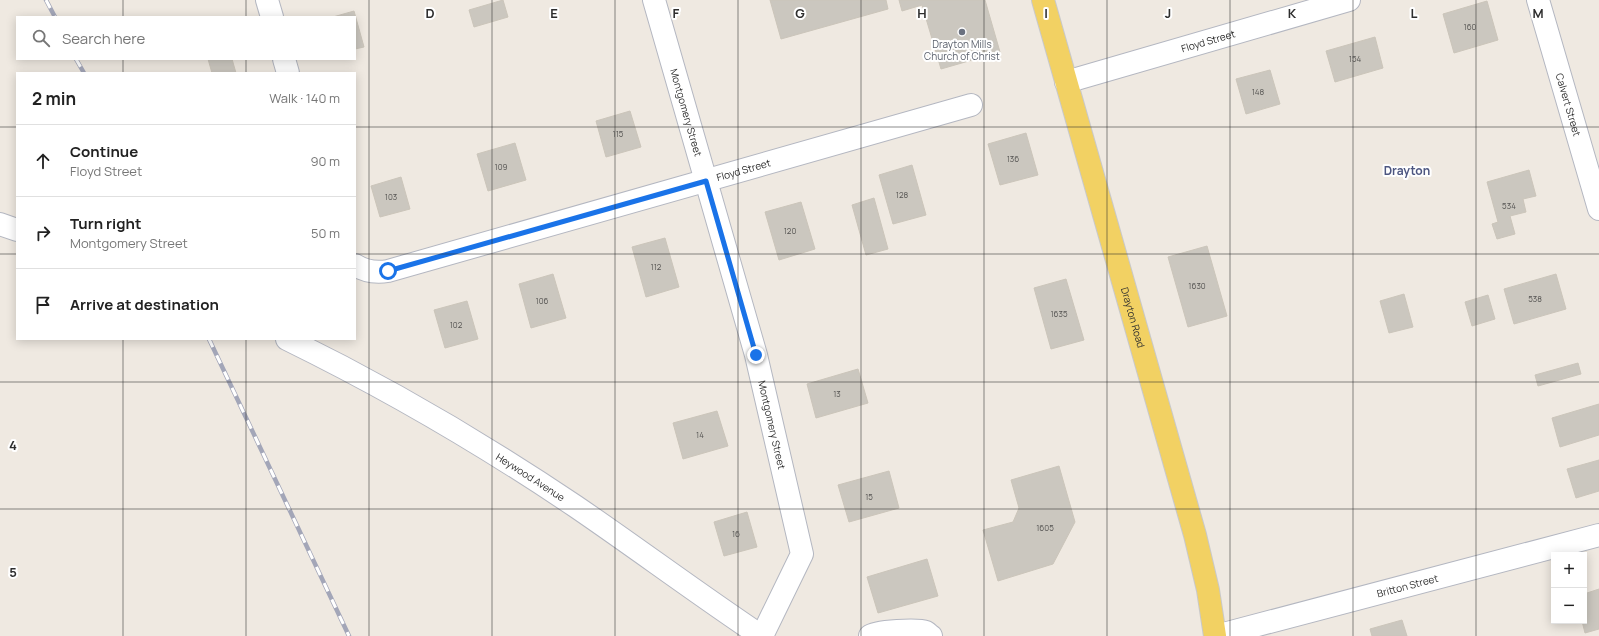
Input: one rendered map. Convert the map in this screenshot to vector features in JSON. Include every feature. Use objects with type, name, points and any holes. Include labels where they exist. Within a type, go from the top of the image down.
[{"type":"main road","name":"Drayton Road","points":[[1043,0],[1194,535],[1208,590],[1216,636]]},
{"type":"street","points":[[267,0],[272,16]]},
{"type":"street","name":"Montgomery Street","points":[[654,0],[756,355],[802,554],[762,636]]},
{"type":"street","name":"Floyd Street","points":[[1066,82],[1349,0]]},
{"type":"street","name":"Calvert Street","points":[[1538,0],[1599,208]]},
{"type":"street","points":[[284,60],[288,72]]},
{"type":"street","name":"Floyd Street","points":[[356,265],[369,271],[379,273],[388,271],[971,105]]},
{"type":"street","points":[[0,224],[16,230]]},
{"type":"street","name":"Heywood Avenue","points":[[289,340],[398,396],[465,435],[575,506],[705,598],[762,636]]},
{"type":"street","name":"Britton Street","points":[[1216,636],[1599,535]]},
{"type":"street","points":[[870,636],[874,633],[902,631],[926,632],[931,636]]},
{"type":"building","points":[[503,0],[508,17],[474,27],[469,10]]},
{"type":"building","points":[[770,0],[886,0],[888,9],[781,39]]},
{"type":"building","name":"Drayton Mills Church of Christ","points":[[899,0],[985,0],[1000,52],[941,69],[922,5],[902,11]]},
{"type":"building","points":[[1487,1],[1498,40],[1454,53],[1443,14]]},
{"type":"building","points":[[354,11],[355,16],[336,16]]},
{"type":"building","points":[[356,18],[364,47],[356,49]]},
{"type":"building","points":[[1375,37],[1383,68],[1335,82],[1326,51]]},
{"type":"building","points":[[208,60],[232,60],[236,72],[212,72]]},
{"type":"building","points":[[1270,70],[1280,104],[1246,114],[1236,79]]},
{"type":"building","points":[[630,111],[641,147],[606,157],[596,121]]},
{"type":"building","points":[[1026,133],[1038,175],[1000,185],[988,144]]},
{"type":"building","points":[[515,143],[526,180],[488,191],[477,154]]},
{"type":"building","points":[[912,165],[926,215],[893,224],[879,175]]},
{"type":"building","points":[[1529,170],[1536,196],[1523,199],[1526,212],[1510,216],[1515,234],[1497,239],[1492,224],[1498,222],[1487,182]]},
{"type":"building","points":[[401,177],[410,209],[380,217],[371,186]]},
{"type":"building","points":[[874,198],[888,249],[866,255],[852,205]]},
{"type":"building","points":[[801,202],[815,249],[779,260],[765,212]]},
{"type":"building","points":[[665,238],[679,287],[646,297],[632,247]]},
{"type":"building","points":[[1207,246],[1227,316],[1188,327],[1168,257]]},
{"type":"building","points":[[553,274],[566,318],[531,328],[519,284]]},
{"type":"building","points":[[1556,274],[1566,309],[1514,324],[1504,289]]},
{"type":"building","points":[[1066,279],[1084,340],[1051,349],[1034,288]]},
{"type":"building","points":[[1404,294],[1413,327],[1389,333],[1380,301]]},
{"type":"building","points":[[1488,295],[1495,319],[1472,326],[1465,302]]},
{"type":"building","points":[[467,301],[478,339],[445,348],[434,310]]},
{"type":"building","points":[[1578,363],[1581,374],[1538,386],[1535,375]]},
{"type":"building","points":[[858,369],[868,403],[816,418],[807,384]]},
{"type":"building","points":[[1599,404],[1599,435],[1560,447],[1552,418]]},
{"type":"building","points":[[717,411],[728,446],[683,459],[673,423]]},
{"type":"building","points":[[1599,460],[1599,491],[1576,498],[1567,469]]},
{"type":"building","points":[[1059,466],[1075,522],[1053,564],[998,581],[983,530],[1013,522],[1019,508],[1011,480]]},
{"type":"building","points":[[889,471],[899,508],[849,522],[838,485]]},
{"type":"building","points":[[747,512],[757,547],[724,556],[714,522]]},
{"type":"building","points":[[927,559],[938,596],[878,613],[867,577]]},
{"type":"building","points":[[1599,589],[1599,629],[1585,633],[1583,624],[1587,624],[1587,593]]},
{"type":"building","points":[[1402,620],[1407,636],[1372,636],[1370,629]]},
{"type":"railway","points":[[46,0],[54,16]]},
{"type":"railway","points":[[77,60],[83,72]]},
{"type":"railway","points":[[209,340],[349,636]]},
{"type":"place","name":"Drayton Mills Church of Christ","points":[[962,32]]},
{"type":"district","name":"Drayton","points":[[1407,171]]},
{"type":"route","points":[[388,271],[706,181],[756,355]]}]
